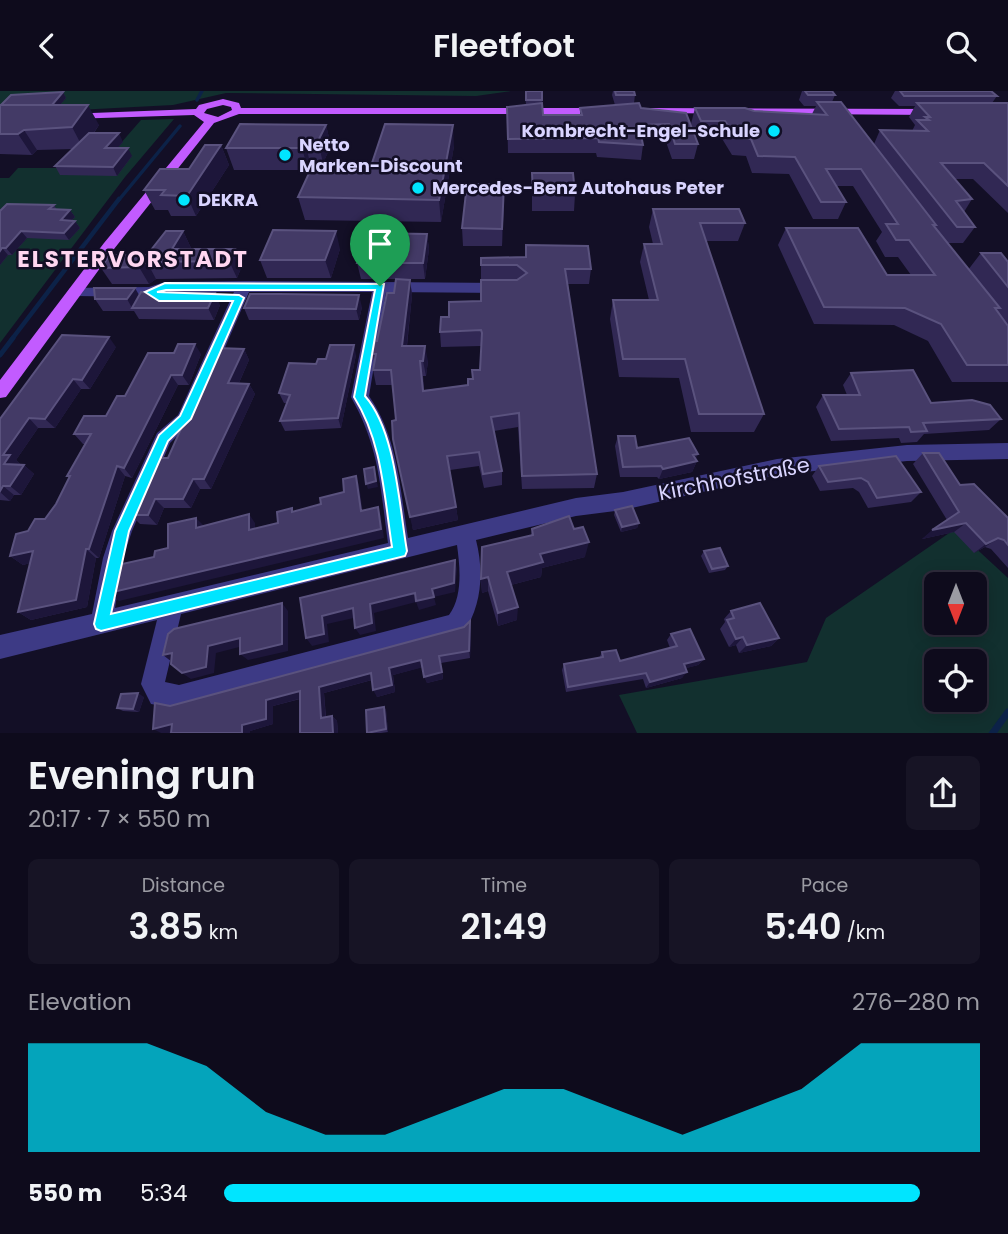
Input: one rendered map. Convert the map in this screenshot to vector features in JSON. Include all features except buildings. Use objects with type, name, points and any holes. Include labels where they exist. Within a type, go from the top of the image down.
[{"type":"main road","points":[[52,117],[198,112],[207,105],[223,102],[235,105],[237,111]]},
{"type":"main road","points":[[198,112],[202,118],[211,120],[227,117],[237,111],[616,111]]},
{"type":"main road","points":[[642,111],[952,112]]},
{"type":"main road","points":[[0,392],[75,291],[211,120]]},
{"type":"street","points":[[839,112],[852,130]]},
{"type":"street","points":[[75,291],[150,292],[159,298],[242,292],[380,293],[517,288]]},
{"type":"street","points":[[101,624],[122,531],[163,438],[185,419],[242,292]]},
{"type":"street","points":[[380,293],[359,397],[370,409],[379,432],[400,551]]},
{"type":"street","name":"Kirchhofstraße","points":[[0,647],[466,536],[576,506],[623,501],[777,467],[907,453],[1008,451]]},
{"type":"street","points":[[171,607],[153,684],[160,695],[179,697],[456,624],[466,608],[466,536]]},
{"type":"green space","points":[[0,91],[511,91],[476,96],[226,93],[173,105],[0,114]]},
{"type":"green space","points":[[174,119],[125,177],[0,343],[0,178],[9,178],[18,168],[66,168],[93,175],[141,120]]},
{"type":"green space","points":[[955,529],[1008,578],[1008,733],[637,733],[619,695],[807,662],[826,618]]},
{"type":"waterway","points":[[197,100],[202,91]]},
{"type":"waterway","points":[[118,201],[180,126]]},
{"type":"waterway","points":[[12,339],[119,199]]},
{"type":"waterway","points":[[0,355],[13,338]]},
{"type":"waterway","points":[[993,733],[1008,712]]},
{"type":"place","name":"Kombrecht-Engel-Schule","points":[[774,131]]},
{"type":"place","name":"Netto Marken-Discount","points":[[285,155]]},
{"type":"place","name":"Mercedes-Benz Autohaus Peter","points":[[418,188]]},
{"type":"place","name":"DEKRA","points":[[184,200]]},
{"type":"district","name":"ELSTERVORSTADT","points":[[133,259]]},
{"type":"route","points":[[165,286],[380,286],[380,299],[359,397],[370,409],[379,432],[400,551],[101,624],[113,558],[122,531],[163,438],[185,419],[239,298],[159,298],[150,292],[165,286]]}]
